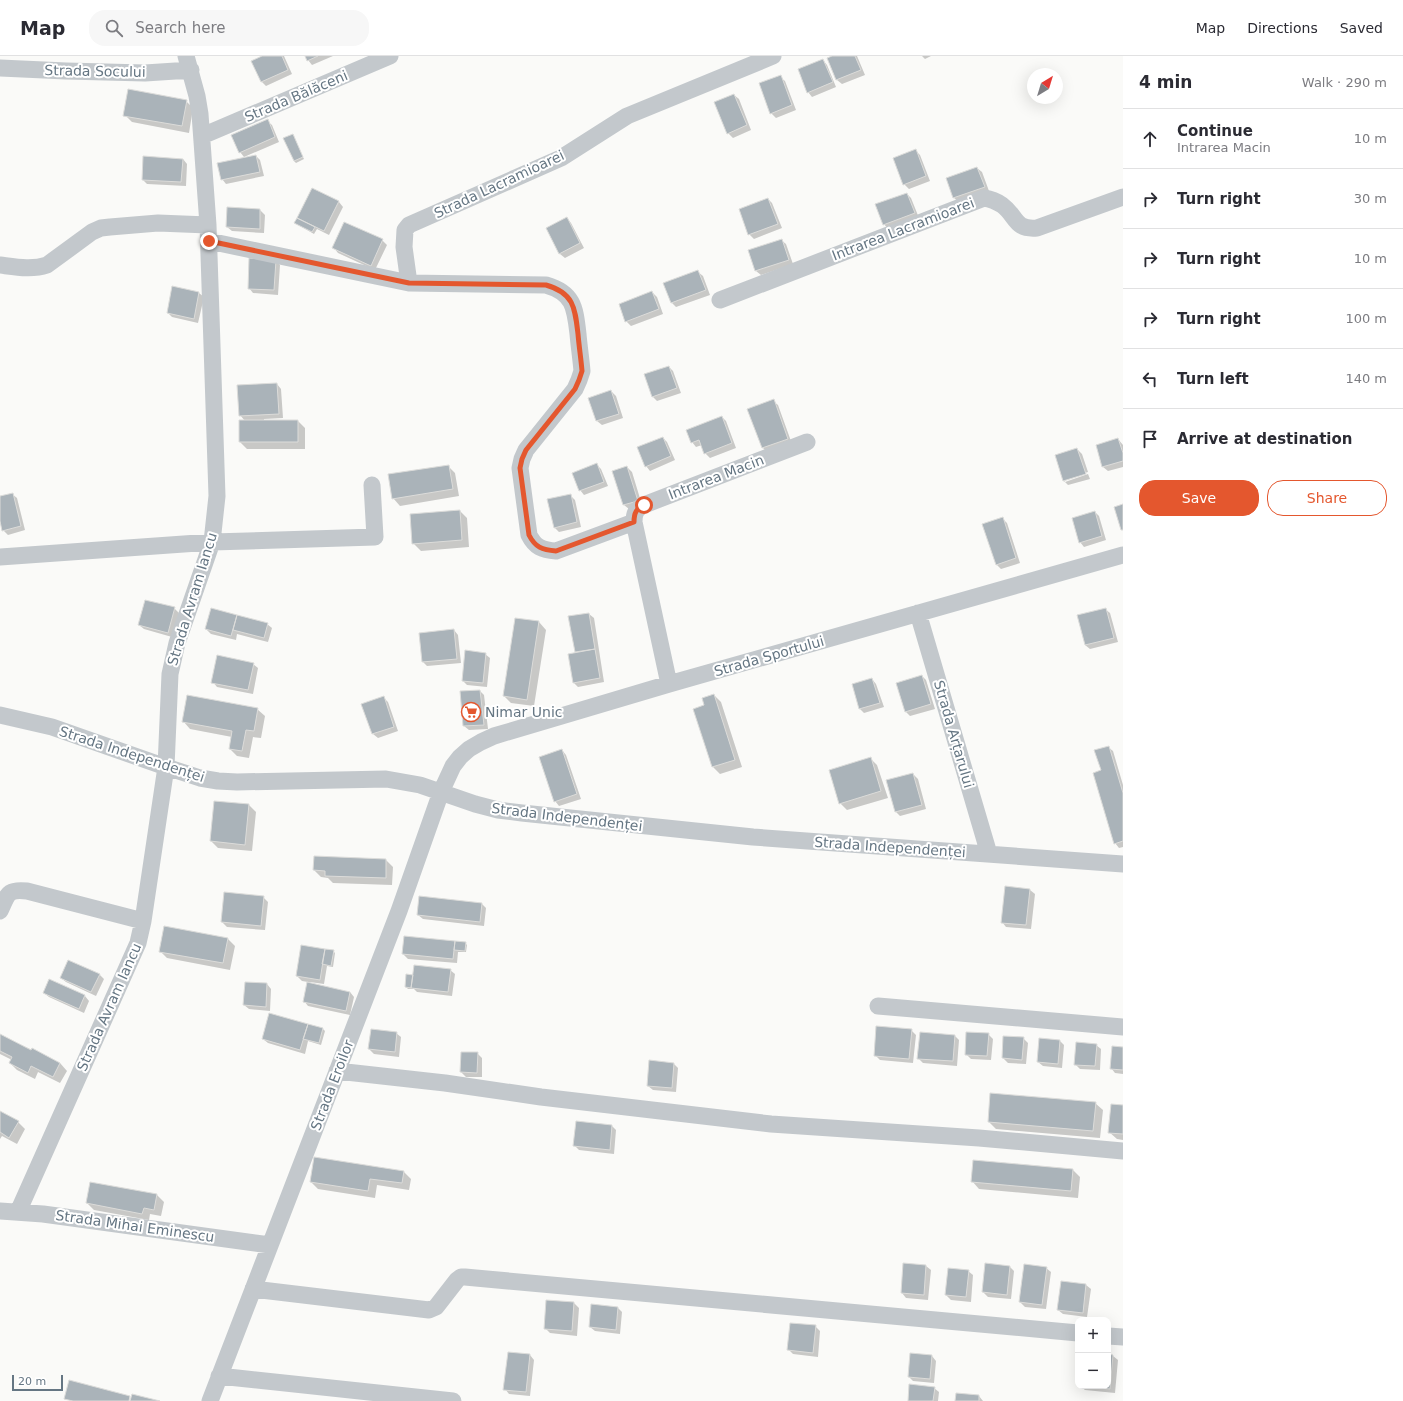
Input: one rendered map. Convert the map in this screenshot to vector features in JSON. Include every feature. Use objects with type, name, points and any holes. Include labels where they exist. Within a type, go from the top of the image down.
[{"type":"street","name":"Strada Bălăceni","points":[[202,136],[390,56]]},
{"type":"street","name":"Strada Lacramioarei","points":[[409,283],[404,247],[405,230],[410,225],[561,158],[627,116],[773,56]]},
{"type":"street","name":"Strada Avram Iancu","points":[[18,1212],[138,943],[166,767],[170,674],[173,659],[212,542],[217,496],[209,233],[202,136],[197,96],[188,63]]},
{"type":"street","name":"Strada Socului","points":[[0,68],[145,73],[188,63]]},
{"type":"street","name":"Intrarea Lacramioarei","points":[[720,300],[984,198],[993,200],[1003,205],[1022,227],[1029,229],[1037,228],[1123,197]]},
{"type":"street","points":[[0,265],[30,268],[47,265],[92,232],[110,227],[158,223],[209,233],[409,283],[546,285],[562,292],[570,300],[575,310],[582,371],[575,389],[526,450],[522,459],[520,468],[529,535],[532,542],[538,547],[556,551],[634,522],[669,684]]},
{"type":"street","name":"Intrarea Macin","points":[[634,522],[634,514],[638,508],[644,505],[807,442]]},
{"type":"street","points":[[0,557],[212,542],[375,537],[372,485]]},
{"type":"street","name":"Strada Sportului","points":[[441,792],[453,766],[460,757],[469,749],[494,736],[669,684],[1123,555]]},
{"type":"street","name":"Strada Arțarului","points":[[918,613],[989,854]]},
{"type":"street","name":"Strada Independenței","points":[[0,715],[52,727],[166,767],[200,778],[218,781],[237,782],[386,779],[420,784],[475,804],[522,814],[753,837],[1121,862]]},
{"type":"street","name":"Strada Eroilor","points":[[210,1401],[399,911],[441,792]]},
{"type":"street","points":[[0,911],[8,894],[15,890],[27,891],[142,921]]},
{"type":"street","points":[[878,1006],[1123,1027]]},
{"type":"street","points":[[337,1071],[771,1124],[979,1138],[1123,1151]]},
{"type":"street","name":"Strada Mihai Eminescu","points":[[0,1211],[43,1214],[110,1222],[270,1245]]},
{"type":"street","points":[[253,1289],[429,1310],[436,1307],[457,1280],[465,1277],[1075,1333]]},
{"type":"street","points":[[1111,1336],[1123,1337]]},
{"type":"street","points":[[219,1376],[453,1401]]},
{"type":"building","points":[[262,56],[282,56],[288,70],[261,82],[251,61]]},
{"type":"building","points":[[305,56],[318,56],[307,61]]},
{"type":"building","points":[[832,56],[855,56],[861,70],[836,80],[827,58]]},
{"type":"building","points":[[823,59],[833,82],[807,93],[798,69]]},
{"type":"building","points":[[781,75],[792,105],[770,114],[759,83]]},
{"type":"building","points":[[128,89],[187,100],[182,126],[123,116]]},
{"type":"building","points":[[734,94],[747,125],[727,134],[714,102]]},
{"type":"building","points":[[268,119],[275,137],[239,153],[231,135]]},
{"type":"building","points":[[293,134],[303,157],[294,161],[283,138]]},
{"type":"building","points":[[916,149],[926,176],[903,185],[893,158]]},
{"type":"building","points":[[256,155],[260,172],[221,180],[217,163]]},
{"type":"building","points":[[143,156],[183,159],[181,182],[142,180]]},
{"type":"building","points":[[977,167],[985,187],[953,198],[946,178]]},
{"type":"building","points":[[312,188],[339,201],[324,231],[297,218]]},
{"type":"building","points":[[907,193],[915,213],[883,225],[875,204]]},
{"type":"building","points":[[768,198],[778,224],[748,235],[739,209]]},
{"type":"building","points":[[227,207],[260,209],[260,229],[226,227]]},
{"type":"building","points":[[567,217],[580,243],[559,254],[546,228]]},
{"type":"building","points":[[297,218],[315,227],[312,232],[294,223]]},
{"type":"building","points":[[344,222],[383,239],[371,266],[332,248]]},
{"type":"building","points":[[782,239],[789,260],[755,271],[748,250]]},
{"type":"building","points":[[249,258],[276,260],[274,290],[248,289]]},
{"type":"building","points":[[698,270],[706,290],[671,303],[663,283]]},
{"type":"building","points":[[172,286],[199,292],[194,319],[167,313]]},
{"type":"building","points":[[652,291],[659,309],[625,322],[619,304]]},
{"type":"building","points":[[669,366],[677,388],[652,397],[644,374]]},
{"type":"building","points":[[277,383],[279,414],[239,416],[237,385]]},
{"type":"building","points":[[611,390],[619,414],[596,421],[588,398]]},
{"type":"building","points":[[774,399],[788,439],[762,448],[747,409]]},
{"type":"building","points":[[722,416],[732,443],[704,454],[699,440],[691,443],[686,430]]},
{"type":"building","points":[[239,420],[298,420],[298,442],[239,442]]},
{"type":"building","points":[[663,437],[671,456],[645,467],[637,447]]},
{"type":"building","points":[[1118,438],[1123,453],[1123,461],[1102,467],[1096,445]]},
{"type":"building","points":[[1077,448],[1086,474],[1063,481],[1055,455]]},
{"type":"building","points":[[597,463],[604,482],[579,491],[572,473]]},
{"type":"building","points":[[449,465],[453,489],[392,499],[388,474]]},
{"type":"building","points":[[627,466],[638,501],[623,505],[612,471]]},
{"type":"building","points":[[13,493],[21,526],[2,531],[0,521],[0,496]]},
{"type":"building","points":[[571,494],[577,522],[554,528],[547,499]]},
{"type":"building","points":[[1123,504],[1123,530],[1121,530],[1114,507]]},
{"type":"building","points":[[460,510],[462,540],[412,544],[410,514]]},
{"type":"building","points":[[1095,511],[1102,536],[1079,543],[1072,518]]},
{"type":"building","points":[[1003,517],[1016,558],[996,565],[982,524]]},
{"type":"building","points":[[145,600],[175,607],[168,633],[138,625]]},
{"type":"building","points":[[211,608],[237,615],[231,636],[205,629]]},
{"type":"building","points":[[1106,608],[1114,638],[1085,645],[1077,615]]},
{"type":"building","points":[[589,613],[595,649],[575,652],[568,616]]},
{"type":"building","points":[[237,615],[268,623],[264,638],[233,630]]},
{"type":"building","points":[[515,618],[539,621],[527,700],[503,696]]},
{"type":"building","points":[[454,629],[457,659],[422,662],[419,633]]},
{"type":"building","points":[[595,649],[600,678],[573,683],[568,654]]},
{"type":"building","points":[[465,650],[486,653],[483,683],[462,681]]},
{"type":"building","points":[[217,655],[254,663],[248,690],[211,683]]},
{"type":"building","points":[[922,675],[931,704],[905,712],[896,683]]},
{"type":"building","points":[[872,678],[880,703],[859,709],[852,684]]},
{"type":"building","points":[[480,690],[484,725],[463,726],[460,691]]},
{"type":"building","points":[[714,694],[735,760],[712,767],[693,709],[704,705],[702,698]]},
{"type":"building","points":[[187,695],[258,708],[254,731],[246,730],[242,751],[229,749],[232,731],[182,722]]},
{"type":"building","points":[[384,696],[394,727],[372,734],[361,704]]},
{"type":"building","points":[[1109,746],[1123,793],[1123,841],[1114,844],[1093,773],[1101,770],[1094,750]]},
{"type":"building","points":[[562,749],[577,794],[554,802],[539,757]]},
{"type":"building","points":[[871,757],[881,791],[839,804],[829,770]]},
{"type":"building","points":[[913,773],[922,805],[895,812],[886,780]]},
{"type":"building","points":[[214,801],[249,804],[245,845],[210,841]]},
{"type":"building","points":[[314,856],[386,859],[386,878],[325,876],[325,871],[313,870]]},
{"type":"building","points":[[1005,886],[1030,889],[1026,925],[1001,923]]},
{"type":"building","points":[[224,892],[264,896],[261,926],[221,922]]},
{"type":"building","points":[[419,896],[482,903],[480,922],[417,915]]},
{"type":"building","points":[[164,926],[228,938],[223,963],[159,952]]},
{"type":"building","points":[[404,936],[455,941],[453,959],[402,954]]},
{"type":"building","points":[[455,941],[466,942],[465,951],[454,950]]},
{"type":"building","points":[[301,945],[325,949],[320,980],[296,976]]},
{"type":"building","points":[[325,949],[334,950],[331,966],[322,964]]},
{"type":"building","points":[[68,960],[100,974],[91,992],[60,978]]},
{"type":"building","points":[[414,965],[451,969],[448,992],[411,988]]},
{"type":"building","points":[[406,974],[413,975],[411,988],[405,987]]},
{"type":"building","points":[[49,979],[85,995],[79,1009],[43,993]]},
{"type":"building","points":[[245,982],[267,983],[266,1007],[243,1005]]},
{"type":"building","points":[[307,982],[350,992],[346,1011],[303,1002]]},
{"type":"building","points":[[269,1013],[308,1024],[300,1050],[262,1039]]},
{"type":"building","points":[[308,1024],[323,1028],[319,1043],[303,1039]]},
{"type":"building","points":[[876,1026],[912,1029],[909,1059],[874,1056]]},
{"type":"building","points":[[371,1029],[397,1032],[395,1052],[368,1049]]},
{"type":"building","points":[[920,1032],[955,1035],[953,1061],[917,1059]]},
{"type":"building","points":[[966,1032],[989,1033],[987,1056],[965,1055]]},
{"type":"building","points":[[0,1034],[31,1050],[32,1048],[60,1063],[53,1077],[31,1066],[28,1073],[9,1063],[12,1057],[0,1051]]},
{"type":"building","points":[[1003,1036],[1024,1037],[1022,1060],[1002,1058]]},
{"type":"building","points":[[1039,1038],[1060,1040],[1058,1064],[1037,1062]]},
{"type":"building","points":[[1076,1042],[1097,1044],[1095,1066],[1074,1065]]},
{"type":"building","points":[[1112,1046],[1123,1047],[1123,1070],[1110,1069]]},
{"type":"building","points":[[461,1052],[478,1052],[477,1073],[460,1072]]},
{"type":"building","points":[[649,1060],[674,1063],[672,1088],[647,1086]]},
{"type":"building","points":[[990,1093],[1096,1102],[1093,1131],[988,1122]]},
{"type":"building","points":[[1111,1104],[1123,1105],[1123,1134],[1108,1133]]},
{"type":"building","points":[[0,1111],[19,1121],[9,1138],[0,1132]]},
{"type":"building","points":[[576,1121],[612,1125],[610,1150],[573,1146]]},
{"type":"building","points":[[314,1157],[404,1171],[402,1183],[370,1179],[368,1191],[310,1182]]},
{"type":"building","points":[[973,1160],[1073,1169],[1071,1191],[971,1182]]},
{"type":"building","points":[[90,1182],[157,1194],[154,1210],[144,1208],[142,1214],[86,1203]]},
{"type":"building","points":[[903,1263],[926,1265],[924,1295],[901,1293]]},
{"type":"building","points":[[985,1263],[1010,1266],[1007,1295],[982,1292]]},
{"type":"building","points":[[1024,1264],[1047,1267],[1042,1305],[1019,1302]]},
{"type":"building","points":[[948,1268],[969,1270],[966,1297],[945,1295]]},
{"type":"building","points":[[1061,1281],[1086,1284],[1083,1313],[1057,1310]]},
{"type":"building","points":[[546,1300],[574,1302],[572,1331],[544,1329]]},
{"type":"building","points":[[591,1304],[618,1307],[616,1330],[589,1327]]},
{"type":"building","points":[[790,1323],[816,1325],[813,1353],[787,1350]]},
{"type":"building","points":[[508,1352],[530,1354],[526,1392],[503,1390]]},
{"type":"building","points":[[910,1353],[932,1355],[930,1379],[908,1377]]},
{"type":"building","points":[[1111,1355],[1113,1355],[1111,1378]]},
{"type":"building","points":[[69,1380],[130,1396],[129,1401],[73,1401],[64,1399]]},
{"type":"building","points":[[909,1384],[935,1387],[933,1401],[908,1401]]},
{"type":"building","points":[[956,1393],[979,1395],[979,1401],[955,1401]]},
{"type":"building","points":[[132,1394],[160,1401],[130,1401]]},
{"type":"place","name":"Nimar Unic","points":[[471,712]]},
{"type":"route","points":[[209,241],[409,283],[546,285],[562,292],[570,300],[575,310],[582,371],[575,389],[526,450],[522,459],[520,468],[529,535],[532,542],[538,547],[556,551],[634,522],[634,514],[638,508],[644,505]]}]
